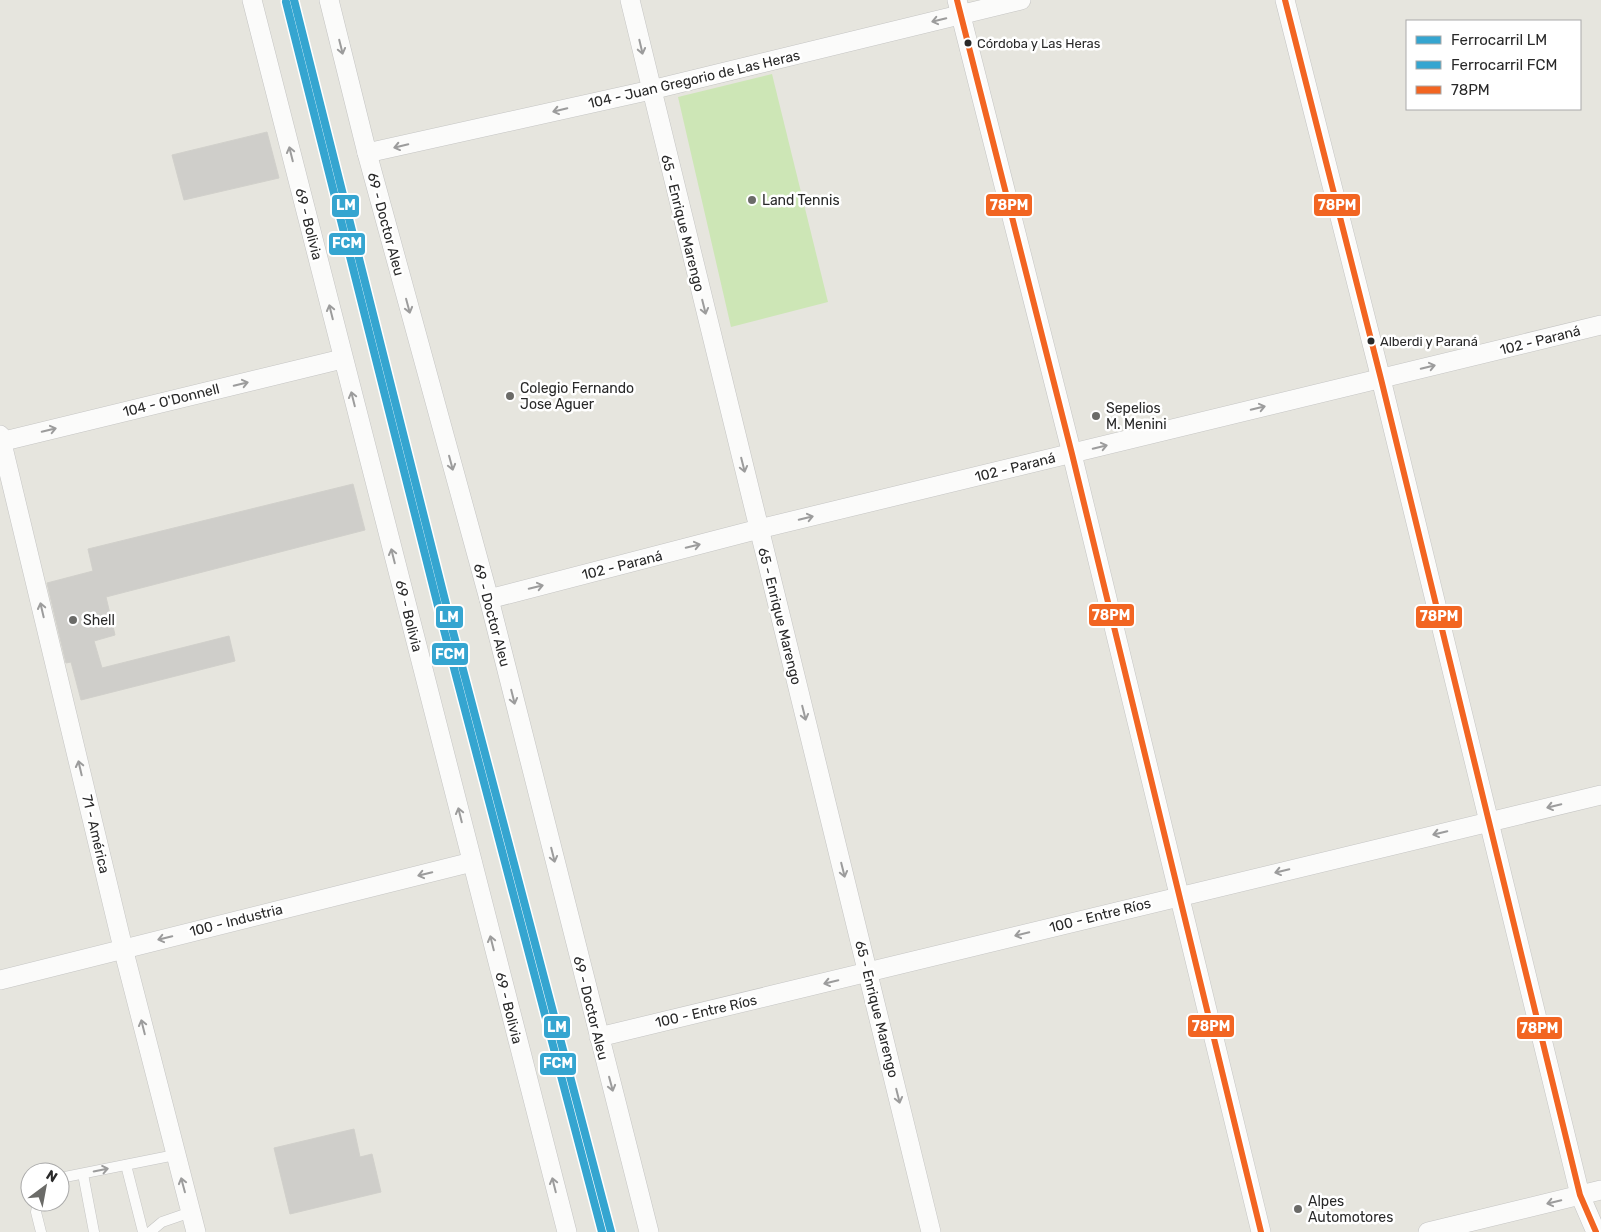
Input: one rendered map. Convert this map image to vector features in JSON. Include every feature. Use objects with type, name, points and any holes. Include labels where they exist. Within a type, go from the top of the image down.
[{"type":"street","name":"69 - Bolivia","points":[[252,0],[342,359],[567,1232]]},
{"type":"street","name":"69 - Doctor Aleu","points":[[329,0],[367,153],[489,599],[649,1232]]},
{"type":"street","name":"65 - Enrique Marengo","points":[[630,0],[931,1232]]},
{"type":"street","name":"104 - Juan Gregorio de Las Heras","points":[[367,153],[651,90],[959,7],[1020,0]]},
{"type":"street","points":[[1285,0],[1381,379],[1580,1196],[1596,1232]]},
{"type":"street","points":[[959,7],[1072,454],[1261,1232]]},
{"type":"street","name":"102 - Paraná","points":[[489,599],[758,529],[1601,325]]},
{"type":"street","name":"104 - O'Donnell","points":[[1,440],[342,359]]},
{"type":"street","name":"71 - América","points":[[1,440],[123,948],[196,1232]]},
{"type":"street","name":"100 - Entre Ríos","points":[[599,1037],[868,973],[1179,895],[1601,795]]},
{"type":"street","name":"100 - Industria","points":[[0,980],[472,862]]},
{"type":"street","points":[[1428,1232],[1601,1190]]},
{"type":"lane","points":[[70,1176],[175,1155]]},
{"type":"lane","points":[[126,1165],[143,1232]]},
{"type":"lane","points":[[83,1174],[94,1232]]},
{"type":"lane","points":[[36,1212],[41,1232]]},
{"type":"lane","points":[[150,1232],[162,1222],[191,1212]]},
{"type":"green space","name":"Land Tennis","points":[[772,74],[828,302],[731,327],[678,97]]},
{"type":"building","points":[[267,132],[279,178],[184,200],[172,155]]},
{"type":"building","points":[[353,484],[365,530],[106,597],[115,635],[94,641],[102,668],[229,636],[235,661],[81,700],[71,662],[66,663],[47,583],[93,571],[88,549]]},
{"type":"building","points":[[354,1129],[360,1157],[372,1154],[381,1192],[290,1214],[274,1148]]},
{"type":"rail line","name":"LM","points":[[294,0],[452,628],[611,1232]]},
{"type":"rail line","name":"FCM","points":[[286,2],[444,630],[602,1232]]},
{"type":"transit line","name":"78PM","points":[[957,0],[1072,454],[1261,1232]]},
{"type":"transit line","name":"78PM","points":[[1285,0],[1381,379],[1580,1195],[1596,1232]]},
{"type":"place","name":"Córdoba y Las Heras","points":[[968,43]]},
{"type":"place","name":"Land Tennis","points":[[752,200]]},
{"type":"place","name":"Alberdi y Paraná","points":[[1371,341]]},
{"type":"place","name":"Colegio Fernando Jose Aguer","points":[[510,396]]},
{"type":"place","name":"Sepelios M. Menini","points":[[1096,416]]},
{"type":"place","name":"Shell","points":[[73,620]]},
{"type":"place","name":"Alpes Automotores","points":[[1298,1209]]}]
